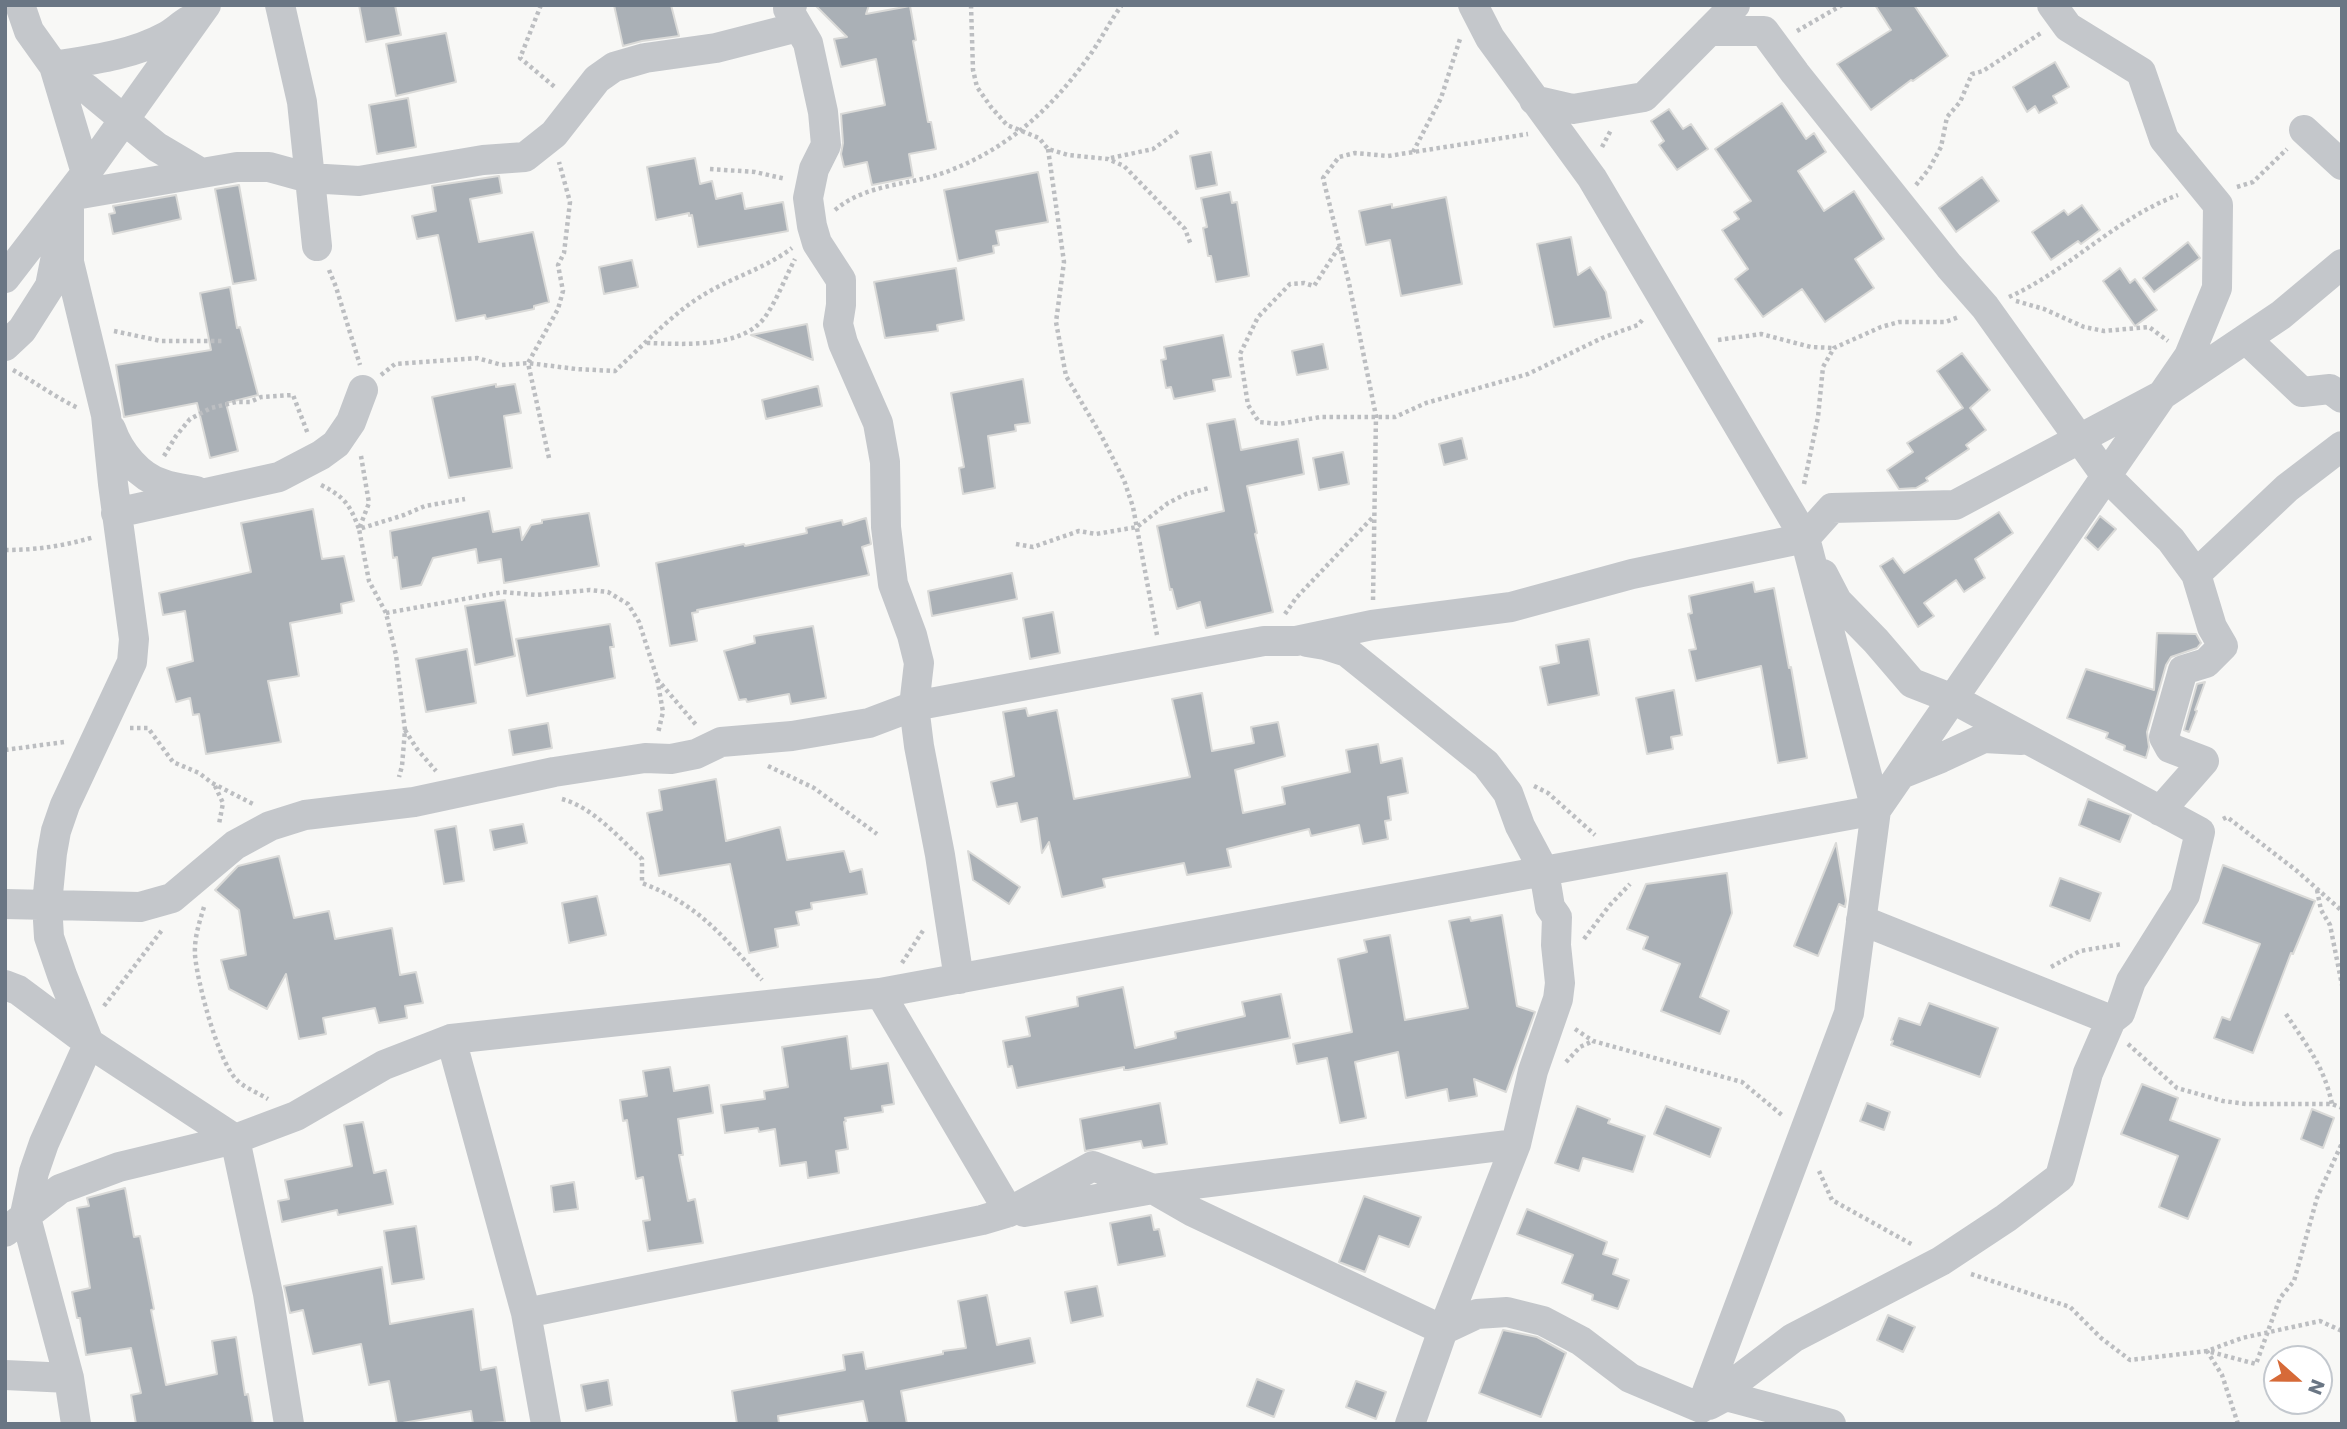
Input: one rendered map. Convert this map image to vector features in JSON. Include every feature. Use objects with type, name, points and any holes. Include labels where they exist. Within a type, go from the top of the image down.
[{"type":"street","points":[[20,5],[29,31],[54,66],[158,146],[201,173]]},
{"type":"street","points":[[279,5],[302,102],[317,246]]},
{"type":"street","points":[[1534,100],[1573,109],[1644,97],[1735,5]]},
{"type":"street","points":[[54,66],[130,51],[165,37],[203,9]]},
{"type":"street","points":[[5,278],[78,185],[203,9]]},
{"type":"street","points":[[78,185],[237,167],[269,167],[309,178],[359,181],[483,160],[525,156],[554,134],[597,79],[614,67],[645,58],[716,48],[795,16],[808,43],[823,112],[826,145],[814,169],[808,198],[817,243],[841,280],[838,324],[843,343],[878,423],[885,462],[886,527],[893,584],[912,635],[919,663],[914,706],[919,746],[959,979]]},
{"type":"street","points":[[15,1223],[60,1189],[118,1167],[235,1139],[296,1116],[384,1065],[451,1040],[880,993],[1544,871],[1631,867],[1877,810],[2189,356],[2217,288],[2218,205],[2164,139],[2141,72],[2060,16]]},
{"type":"street","points":[[1467,18],[1490,38],[1592,178],[1805,538],[1837,601],[1912,683],[1953,699],[2200,832],[2185,895],[2131,981],[2088,1073],[2060,1177],[2007,1218],[1941,1261],[1793,1339],[1698,1416]]},
{"type":"street","points":[[1709,31],[1765,31],[1794,73],[1985,307],[2106,476],[2171,540],[2196,574],[2212,627],[2222,646],[2206,663],[2183,670],[2164,737],[2170,748],[2204,761],[2160,810]]},
{"type":"street","points":[[54,66],[78,185],[69,262],[106,415],[114,437],[127,458],[151,479],[203,493]]},
{"type":"street","points":[[2304,130],[2342,165]]},
{"type":"street","points":[[5,346],[22,330],[50,286],[78,185]]},
{"type":"street","points":[[1296,641],[1373,625],[1511,607],[1633,574],[1805,538],[1832,508],[1955,505],[2162,395],[2281,315],[2342,264]]},
{"type":"street","points":[[2246,339],[2302,392],[2330,389],[2342,398]]},
{"type":"street","points":[[118,521],[203,493],[279,477],[321,455],[336,444],[351,422],[363,390]]},
{"type":"street","points":[[76,1424],[69,1378],[15,1223],[44,1143],[89,1044],[50,937],[47,904],[56,831],[80,770],[101,732],[132,662],[134,639],[106,415]]},
{"type":"street","points":[[2196,574],[2287,488],[2342,446]]},
{"type":"street","points":[[1698,1416],[1849,1013],[1877,810],[1805,538]]},
{"type":"street","points":[[5,904],[140,907],[172,898],[235,845],[270,826],[305,815],[414,802],[554,772],[645,758],[671,759],[696,754],[721,742],[792,736],[869,723],[914,706],[1264,641],[1296,641],[1325,645],[1347,652],[1486,764],[1508,793],[1520,826],[1544,871],[1550,907],[1557,917],[1556,945],[1560,983],[1558,999],[1533,1071],[1516,1144],[1443,1330],[1410,1424]]},
{"type":"street","points":[[1901,774],[1984,738],[2029,740]]},
{"type":"street","points":[[1861,920],[2042,991],[2115,1016]]},
{"type":"street","points":[[5,985],[18,990],[89,1044],[235,1139],[268,1294],[289,1424]]},
{"type":"street","points":[[880,993],[996,1216]]},
{"type":"street","points":[[451,1040],[526,1314],[547,1424]]},
{"type":"street","points":[[1153,1189],[1516,1144]]},
{"type":"street","points":[[526,1314],[996,1216],[1093,1166],[1153,1189],[1193,1212],[1443,1330]]},
{"type":"street","points":[[1443,1330],[1477,1314],[1507,1312],[1543,1321],[1581,1341],[1630,1378],[1698,1416]]},
{"type":"street","points":[[5,1374],[69,1378]]},
{"type":"street","points":[[1698,1416],[1727,1396],[1831,1424]]},
{"type":"path","points":[[541,5],[520,58],[570,98],[573,109]]},
{"type":"path","points":[[971,5],[973,69],[977,87],[1007,125],[1039,138],[1048,149],[1064,262],[1056,322],[1066,376],[1124,480],[1133,507],[1162,660]]},
{"type":"path","points":[[646,343],[695,344],[726,340],[748,331],[764,319],[799,251],[825,219],[845,202],[868,192],[950,171],[1001,146],[1055,100],[1088,58],[1122,5]]},
{"type":"path","points":[[1776,45],[1842,5]]},
{"type":"path","points":[[1900,204],[1929,169],[1941,147],[1947,117],[1960,102],[1972,74],[1983,71],[2047,28],[2060,16]]},
{"type":"path","points":[[1413,152],[1441,98],[1467,18]]},
{"type":"path","points":[[1592,178],[1599,153],[1613,126]]},
{"type":"path","points":[[1373,625],[1377,416],[1323,178],[1339,157],[1355,153],[1388,156],[1554,128]]},
{"type":"path","points":[[1108,159],[1153,149],[1180,130]]},
{"type":"path","points":[[2189,356],[2149,327],[2104,331],[2084,327],[2044,309],[2006,299],[2029,288],[2111,232],[2158,204],[2202,186],[2231,189],[2253,182],[2304,130]]},
{"type":"path","points":[[549,458],[528,363],[558,309],[563,291],[558,265],[564,253],[570,202],[554,134]]},
{"type":"path","points":[[1048,149],[1068,155],[1108,159],[1124,166],[1185,229],[1191,245]]},
{"type":"path","points":[[710,169],[755,172],[811,184]]},
{"type":"path","points":[[363,390],[395,364],[477,358],[502,365],[528,363],[615,371],[679,314],[709,292],[782,256],[814,233]]},
{"type":"path","points":[[317,246],[336,287],[359,356],[363,390]]},
{"type":"path","points":[[1340,246],[1314,286],[1304,283],[1290,284],[1258,317],[1240,354],[1248,405],[1259,422],[1279,424],[1321,417],[1395,417],[1426,403],[1528,374],[1602,338],[1638,325],[1663,297]]},
{"type":"path","points":[[1690,344],[1760,334],[1811,347],[1835,348],[1881,327],[1899,322],[1945,322],[1985,307]]},
{"type":"path","points":[[83,323],[161,341],[222,341]]},
{"type":"path","points":[[1804,492],[1818,416],[1823,367],[1835,348]]},
{"type":"path","points":[[5,366],[39,384],[60,400],[106,415]]},
{"type":"path","points":[[151,479],[176,436],[190,419],[211,408],[236,402],[250,402],[261,397],[293,394],[306,430],[321,455]]},
{"type":"path","points":[[359,529],[369,503],[360,446]]},
{"type":"path","points":[[279,477],[322,485],[350,505],[359,529],[369,581],[386,613],[396,654],[405,730],[402,766],[397,785],[414,802]]},
{"type":"path","points":[[1016,544],[1033,547],[1079,531],[1096,534],[1137,527],[1168,503],[1186,494],[1209,488]]},
{"type":"path","points":[[359,529],[425,506],[465,499]]},
{"type":"path","points":[[1264,641],[1296,598],[1374,516]]},
{"type":"path","points":[[5,550],[35,551],[63,546],[118,521]]},
{"type":"path","points":[[386,613],[503,592],[536,595],[590,590],[608,592],[628,604],[639,622],[657,678],[663,712],[658,736],[645,758]]},
{"type":"path","points":[[657,678],[696,725],[721,742]]},
{"type":"path","points":[[5,750],[63,743],[111,729],[148,728],[173,762],[199,773],[212,783],[260,808],[291,819]]},
{"type":"path","points":[[405,730],[434,770],[470,790]]},
{"type":"path","points":[[766,765],[814,788],[877,834]]},
{"type":"path","points":[[1528,783],[1548,793],[1631,867],[1609,906],[1583,941]]},
{"type":"path","points":[[552,797],[572,802],[596,817],[642,859],[642,883],[668,893],[706,919],[782,1004]]},
{"type":"path","points":[[2200,832],[2227,817],[2342,911]]},
{"type":"path","points":[[212,865],[196,935],[195,957],[203,998],[223,1057],[233,1076],[243,1086],[296,1116]]},
{"type":"path","points":[[2317,889],[2322,910],[2330,925],[2342,985]]},
{"type":"path","points":[[880,993],[931,919],[947,902]]},
{"type":"path","points":[[89,1044],[100,1012],[169,920]]},
{"type":"path","points":[[2042,991],[2050,968],[2080,951],[2157,940]]},
{"type":"path","points":[[2286,1014],[2327,1081],[2332,1104]]},
{"type":"path","points":[[2115,1016],[2127,1043],[2177,1088],[2222,1101],[2246,1104],[2332,1104],[2342,1108]]},
{"type":"path","points":[[2238,1424],[2222,1375],[2207,1351],[2242,1338],[2297,1324],[2320,1321],[2342,1331]]},
{"type":"building","points":[[359,5],[395,5],[401,35],[366,42]]},
{"type":"building","points":[[614,5],[671,5],[679,36],[623,46]]},
{"type":"building","points":[[815,5],[869,5],[866,14],[910,6],[916,40],[913,41],[928,122],[931,122],[936,149],[909,154],[913,177],[872,185],[867,162],[844,167],[841,154],[841,114],[885,105],[876,59],[841,67],[834,39],[847,37]]},
{"type":"building","points":[[1875,5],[1914,5],[1948,56],[1871,110],[1837,64],[1891,30]]},
{"type":"building","points":[[446,33],[456,82],[396,96],[386,44]]},
{"type":"building","points":[[2055,62],[2069,87],[2053,96],[2057,103],[2039,113],[2035,106],[2027,112],[2013,87]]},
{"type":"building","points":[[408,98],[416,147],[377,154],[369,105]]},
{"type":"building","points":[[1782,103],[1806,139],[1814,133],[1826,152],[1798,171],[1824,211],[1854,191],[1884,239],[1855,259],[1874,288],[1825,322],[1802,289],[1763,317],[1735,279],[1748,269],[1722,230],[1739,219],[1734,212],[1751,201],[1715,149]]},
{"type":"building","points":[[1669,109],[1683,129],[1691,124],[1708,149],[1677,170],[1659,145],[1664,141],[1651,121]]},
{"type":"building","points":[[1211,152],[1217,185],[1196,189],[1190,156]]},
{"type":"building","points":[[695,158],[700,184],[712,181],[716,199],[742,193],[745,209],[783,202],[788,231],[698,247],[692,215],[689,216],[689,213],[656,220],[647,167]]},
{"type":"building","points":[[1038,172],[1048,222],[996,231],[999,245],[993,246],[994,253],[958,261],[944,190]]},
{"type":"building","points":[[499,176],[502,193],[470,199],[479,242],[533,232],[549,302],[534,306],[534,309],[486,319],[485,315],[456,321],[438,235],[417,239],[412,216],[436,211],[432,186]]},
{"type":"building","points":[[1982,177],[1999,201],[1956,232],[1939,208]]},
{"type":"building","points":[[239,185],[256,280],[233,284],[215,189]]},
{"type":"building","points":[[1230,192],[1232,203],[1237,202],[1249,276],[1216,282],[1203,228],[1207,227],[1201,198]]},
{"type":"building","points":[[176,195],[181,219],[113,234],[109,214],[115,213],[113,206]]},
{"type":"building","points":[[1446,197],[1462,284],[1401,296],[1390,240],[1366,245],[1359,211],[1392,204],[1392,208]]},
{"type":"building","points":[[2082,205],[2100,230],[2081,244],[2078,241],[2051,260],[2032,232],[2064,210],[2068,215]]},
{"type":"building","points":[[1571,237],[1578,275],[1590,267],[1606,292],[1611,318],[1554,327],[1537,244]]},
{"type":"building","points":[[2188,242],[2200,258],[2154,292],[2143,278]]},
{"type":"building","points":[[632,260],[638,287],[604,294],[599,267]]},
{"type":"building","points":[[956,268],[964,320],[937,325],[938,331],[885,338],[874,282]]},
{"type":"building","points":[[2120,268],[2130,283],[2135,279],[2157,310],[2135,326],[2103,281]]},
{"type":"building","points":[[230,287],[237,328],[240,327],[258,395],[226,403],[238,451],[210,458],[197,403],[124,417],[116,365],[211,350],[200,293]]},
{"type":"building","points":[[807,324],[813,360],[751,335]]},
{"type":"building","points":[[1223,335],[1231,377],[1213,380],[1215,391],[1174,399],[1171,387],[1166,388],[1161,360],[1166,359],[1164,347]]},
{"type":"building","points":[[1323,344],[1328,369],[1297,375],[1292,351]]},
{"type":"building","points":[[1962,353],[1990,390],[1970,408],[1986,430],[1966,445],[1969,449],[1926,478],[1928,481],[1916,488],[1899,489],[1887,470],[1913,452],[1907,443],[1963,408],[1937,371]]},
{"type":"building","points":[[1023,379],[1030,423],[1015,425],[1016,431],[988,436],[995,488],[963,494],[959,468],[964,467],[951,393]]},
{"type":"building","points":[[496,384],[496,387],[515,384],[521,413],[504,416],[512,468],[449,478],[432,397]]},
{"type":"building","points":[[818,386],[822,406],[766,419],[762,400]]},
{"type":"building","points":[[1235,419],[1241,450],[1298,439],[1304,474],[1247,486],[1273,612],[1206,628],[1200,602],[1177,609],[1172,589],[1170,590],[1157,526],[1224,511],[1207,424]]},
{"type":"building","points":[[1462,438],[1467,459],[1444,465],[1439,444]]},
{"type":"building","points":[[1343,452],[1349,484],[1319,490],[1313,458]]},
{"type":"building","points":[[313,509],[322,559],[344,556],[354,601],[341,604],[342,613],[290,623],[299,676],[268,681],[281,742],[206,754],[199,714],[193,715],[190,698],[176,702],[167,668],[193,661],[185,611],[163,615],[159,593],[251,572],[241,523]]},
{"type":"building","points":[[489,511],[493,532],[520,527],[522,540],[531,525],[542,523],[542,520],[589,513],[599,566],[504,583],[501,559],[478,563],[476,549],[433,558],[421,585],[401,589],[390,531]]},
{"type":"building","points":[[1999,512],[2013,533],[1975,559],[1985,578],[1964,592],[1956,580],[1924,603],[1934,616],[1918,627],[1880,566],[1893,558],[1904,573]]},
{"type":"building","points":[[2100,516],[2116,529],[2098,550],[2085,538]]},
{"type":"building","points":[[866,518],[871,544],[862,547],[869,575],[697,610],[698,612],[692,613],[697,641],[670,646],[656,563],[807,533],[806,528],[842,520],[843,525]]},
{"type":"building","points":[[1012,573],[1017,599],[932,616],[928,591]]},
{"type":"building","points":[[1753,582],[1755,592],[1774,588],[1807,758],[1778,763],[1761,666],[1696,681],[1689,650],[1696,649],[1688,614],[1692,613],[1689,596]]},
{"type":"building","points":[[505,600],[515,656],[475,665],[465,606]]},
{"type":"building","points":[[1053,612],[1060,653],[1030,659],[1023,618]]},
{"type":"building","points":[[610,624],[614,647],[610,647],[615,678],[527,696],[516,639]]},
{"type":"building","points":[[813,626],[826,698],[791,704],[789,694],[747,702],[746,699],[739,700],[724,651],[755,643],[754,636]]},
{"type":"building","points":[[2157,633],[2196,634],[2201,643],[2197,648],[2171,657],[2166,665],[2147,732],[2149,747],[2146,758],[2124,750],[2125,746],[2106,738],[2108,733],[2067,718],[2086,669],[2154,690]]},
{"type":"building","points":[[1589,639],[1599,695],[1548,705],[1540,667],[1559,663],[1556,645]]},
{"type":"building","points":[[467,649],[476,703],[426,712],[416,659]]},
{"type":"building","points":[[2205,682],[2189,732],[2184,730],[2197,684]]},
{"type":"building","points":[[1674,690],[1682,735],[1671,737],[1673,749],[1647,754],[1636,698]]},
{"type":"building","points":[[1202,693],[1212,751],[1254,743],[1251,727],[1278,722],[1285,756],[1235,770],[1243,813],[1285,804],[1282,787],[1350,772],[1346,750],[1378,744],[1381,763],[1402,758],[1408,793],[1388,797],[1391,820],[1385,821],[1388,839],[1363,844],[1359,825],[1311,836],[1309,829],[1227,849],[1231,867],[1187,875],[1184,863],[1103,879],[1105,887],[1062,897],[1049,842],[1042,853],[1037,818],[1021,822],[1017,803],[997,807],[991,782],[1014,776],[1003,712],[1026,708],[1028,716],[1057,710],[1074,799],[1190,777],[1172,699]]},
{"type":"building","points":[[548,723],[552,748],[513,755],[509,730]]},
{"type":"building","points":[[716,779],[726,841],[780,827],[787,860],[844,851],[850,872],[862,869],[867,894],[811,903],[812,909],[796,912],[799,925],[775,929],[778,947],[749,953],[730,864],[659,876],[647,813],[662,810],[659,790]]},
{"type":"building","points":[[2088,799],[2131,815],[2120,842],[2079,825]]},
{"type":"building","points":[[523,824],[527,843],[494,850],[490,830]]},
{"type":"building","points":[[456,826],[464,881],[444,884],[435,830]]},
{"type":"building","points":[[1836,843],[1846,901],[1845,907],[1839,904],[1818,956],[1794,946]]},
{"type":"building","points":[[968,851],[1020,887],[1009,904],[973,880]]},
{"type":"building","points":[[279,856],[294,918],[329,911],[335,939],[392,928],[400,975],[416,972],[423,1003],[405,1006],[407,1018],[379,1023],[375,1008],[323,1018],[326,1034],[299,1039],[286,974],[267,1009],[229,989],[221,960],[246,955],[239,910],[215,890],[238,866]]},
{"type":"building","points":[[2223,865],[2315,901],[2293,954],[2291,953],[2253,1053],[2214,1038],[2222,1017],[2230,1020],[2260,944],[2203,923]]},
{"type":"building","points":[[1727,873],[1732,913],[1700,997],[1729,1011],[1720,1034],[1661,1011],[1680,964],[1643,949],[1648,937],[1627,929],[1646,884]]},
{"type":"building","points":[[2060,878],[2101,893],[2090,921],[2050,906]]},
{"type":"building","points":[[597,896],[606,935],[569,943],[562,903]]},
{"type":"building","points":[[1502,915],[1517,1006],[1535,1012],[1506,1092],[1474,1079],[1477,1096],[1449,1101],[1447,1089],[1406,1098],[1398,1052],[1355,1062],[1366,1118],[1340,1123],[1327,1058],[1297,1064],[1293,1044],[1352,1032],[1338,959],[1367,952],[1364,940],[1390,935],[1405,1020],[1468,1008],[1449,921],[1470,917],[1471,921]]},
{"type":"building","points":[[1123,987],[1135,1048],[1176,1038],[1175,1032],[1245,1016],[1242,1002],[1281,994],[1290,1038],[1128,1070],[1124,1070],[1124,1067],[1017,1088],[1012,1066],[1008,1067],[1003,1041],[1030,1036],[1026,1017],[1078,1006],[1077,997]]},
{"type":"building","points":[[1929,1003],[1998,1028],[1980,1077],[1891,1045],[1899,1018],[1920,1025]]},
{"type":"building","points":[[847,1036],[851,1069],[888,1063],[894,1104],[882,1106],[883,1112],[845,1118],[848,1149],[836,1151],[839,1173],[808,1178],[806,1162],[780,1166],[775,1129],[759,1132],[758,1128],[725,1133],[721,1105],[765,1099],[764,1091],[788,1087],[782,1047]]},
{"type":"building","points":[[670,1067],[674,1091],[709,1085],[713,1113],[678,1119],[683,1155],[679,1155],[688,1201],[695,1199],[703,1243],[648,1251],[643,1221],[650,1220],[643,1177],[636,1179],[627,1120],[623,1121],[620,1100],[647,1096],[643,1071]]},
{"type":"building","points":[[2142,1084],[2178,1098],[2170,1120],[2220,1139],[2188,1219],[2159,1207],[2178,1156],[2121,1134]]},
{"type":"building","points":[[1160,1103],[1167,1144],[1143,1148],[1141,1141],[1085,1151],[1080,1119]]},
{"type":"building","points":[[1867,1103],[1890,1112],[1884,1130],[1860,1121]]},
{"type":"building","points":[[1577,1106],[1610,1119],[1608,1123],[1645,1136],[1633,1172],[1583,1158],[1579,1171],[1555,1163]]},
{"type":"building","points":[[1666,1106],[1721,1128],[1710,1157],[1654,1134]]},
{"type":"building","points":[[2312,1109],[2334,1118],[2323,1148],[2301,1139]]},
{"type":"building","points":[[363,1122],[374,1173],[386,1170],[393,1204],[338,1215],[337,1210],[282,1222],[278,1201],[289,1199],[285,1180],[352,1166],[344,1125]]},
{"type":"building","points":[[574,1182],[578,1209],[554,1212],[551,1186]]},
{"type":"building","points":[[125,1188],[134,1237],[140,1236],[166,1385],[217,1374],[212,1341],[236,1337],[245,1395],[248,1394],[253,1424],[136,1424],[131,1395],[141,1393],[131,1348],[86,1355],[80,1318],[77,1318],[72,1292],[90,1288],[77,1208],[89,1206],[87,1198]]},
{"type":"building","points":[[1364,1196],[1421,1217],[1409,1247],[1379,1236],[1365,1272],[1339,1262]]},
{"type":"building","points":[[1527,1209],[1607,1242],[1603,1254],[1618,1259],[1613,1274],[1629,1280],[1618,1309],[1592,1300],[1593,1295],[1562,1283],[1573,1255],[1517,1234]]},
{"type":"building","points":[[1151,1215],[1154,1230],[1159,1229],[1165,1256],[1118,1265],[1110,1223]]},
{"type":"building","points":[[416,1226],[424,1279],[392,1284],[384,1231]]},
{"type":"building","points":[[382,1267],[390,1324],[473,1309],[481,1370],[496,1367],[505,1422],[473,1424],[471,1411],[397,1424],[389,1381],[369,1385],[361,1344],[313,1354],[303,1310],[290,1313],[284,1286]]},
{"type":"building","points":[[1097,1286],[1103,1316],[1071,1323],[1065,1292]]},
{"type":"building","points":[[987,1295],[997,1345],[1030,1338],[1035,1363],[901,1391],[907,1424],[868,1424],[863,1401],[778,1416],[779,1424],[737,1424],[732,1391],[845,1370],[843,1355],[863,1352],[866,1369],[966,1348],[958,1301]]},
{"type":"building","points":[[1888,1315],[1915,1327],[1903,1352],[1877,1340]]},
{"type":"building","points":[[1503,1330],[1537,1337],[1566,1353],[1541,1417],[1479,1393]]},
{"type":"building","points":[[1257,1379],[1284,1390],[1274,1417],[1247,1406]]},
{"type":"building","points":[[608,1380],[612,1405],[586,1411],[581,1385]]},
{"type":"building","points":[[1356,1381],[1386,1392],[1376,1419],[1346,1407]]}]
